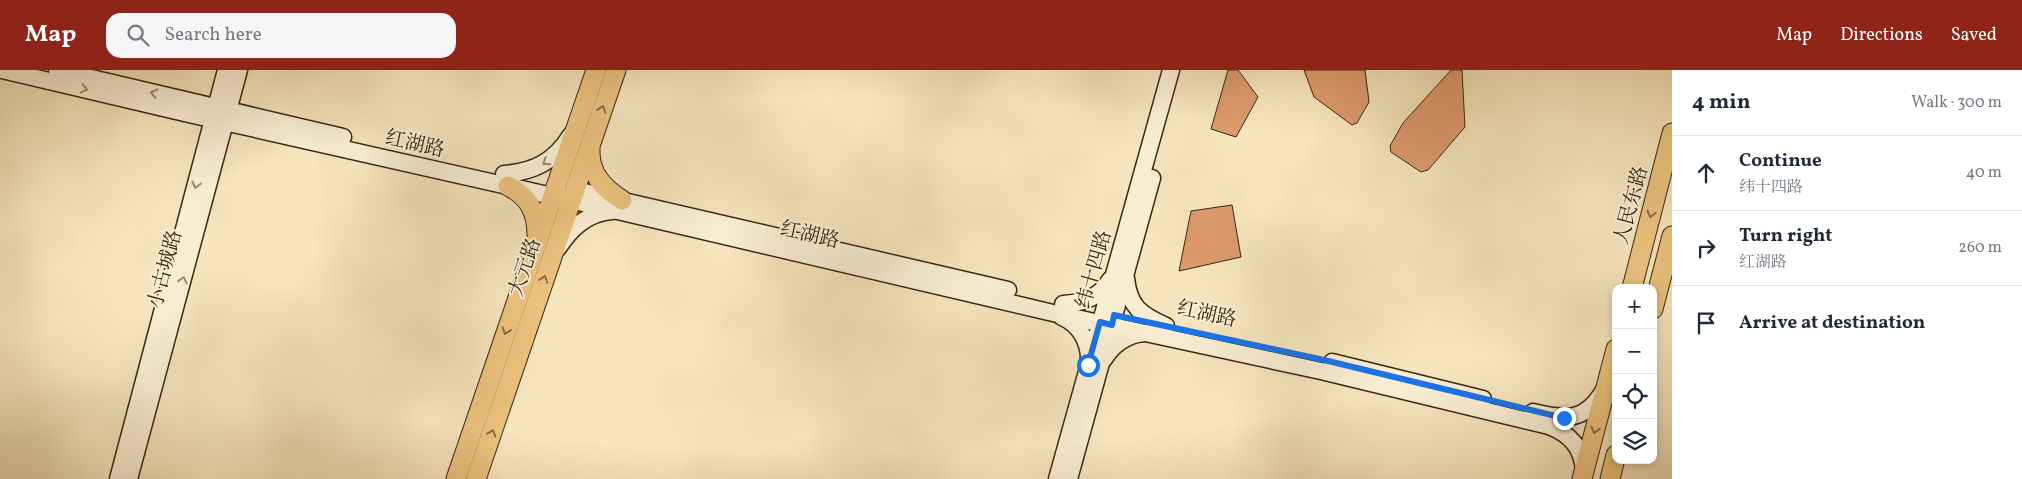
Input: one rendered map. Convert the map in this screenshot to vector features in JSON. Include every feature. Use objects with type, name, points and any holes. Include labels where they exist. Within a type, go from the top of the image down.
[{"type":"main road","name":"红湖路","points":[[2,70],[221,115],[276,121],[506,180]]},
{"type":"main road","name":"红湖路","points":[[57,70],[172,104]]},
{"type":"main road","name":"大元路","points":[[476,479],[551,258],[575,129],[596,70]]},
{"type":"main road","name":"大元路","points":[[456,479],[535,248],[591,142],[616,70]]},
{"type":"main road","name":"纬十四路","points":[[1069,479],[1094,367],[1171,70]]},
{"type":"main road","name":"纬十四路","points":[[1120,272],[1182,70]]},
{"type":"main road","points":[[172,104],[207,93],[232,72],[238,90],[246,105],[252,110],[276,121]]},
{"type":"main road","name":"小古城路","points":[[118,479],[232,72]]},
{"type":"main road","points":[[172,104],[199,128],[209,157],[240,131],[260,130]]},
{"type":"main road","name":"红湖路","points":[[221,115],[260,130],[506,180],[1107,319],[1324,360],[1558,417],[1576,416],[1590,409],[1605,388]]},
{"type":"main road","points":[[535,248],[537,223],[533,210],[529,201],[506,180],[519,173],[540,166],[560,150],[575,129]]},
{"type":"main road","name":"人民东路","points":[[1633,284],[1672,133]]},
{"type":"main road","points":[[551,258],[577,224],[598,213],[621,206],[594,174],[591,164],[591,142]]},
{"type":"main road","name":"小古城路","points":[[130,479],[209,157]]},
{"type":"main road","points":[[1657,294],[1672,236]]},
{"type":"main road","points":[[1120,272],[1131,301],[1159,330],[1123,339],[1094,367],[1082,334],[1058,308],[1085,301],[1096,295],[1120,272]]},
{"type":"main road","name":"红湖路","points":[[1159,330],[1549,426],[1559,430],[1574,442],[1583,460],[1583,474]]},
{"type":"main road","points":[[1583,474],[1612,364]]},
{"type":"main road","name":"纬十四路","points":[[1057,479],[1094,367]]},
{"type":"main road","points":[[1610,479],[1614,464]]},
{"type":"building","points":[[1228,70],[1238,70],[1258,97],[1236,137],[1211,129]]},
{"type":"building","points":[[1304,70],[1365,70],[1369,102],[1357,123],[1352,125],[1314,97]]},
{"type":"building","points":[[1451,70],[1462,70],[1465,127],[1428,170],[1421,172],[1391,152],[1390,146],[1403,123]]},
{"type":"building","points":[[1232,205],[1241,257],[1179,271],[1191,211]]},
{"type":"route","points":[[1088,365],[1100,322],[1112,325],[1114,315],[1324,360],[1564,418]]}]
